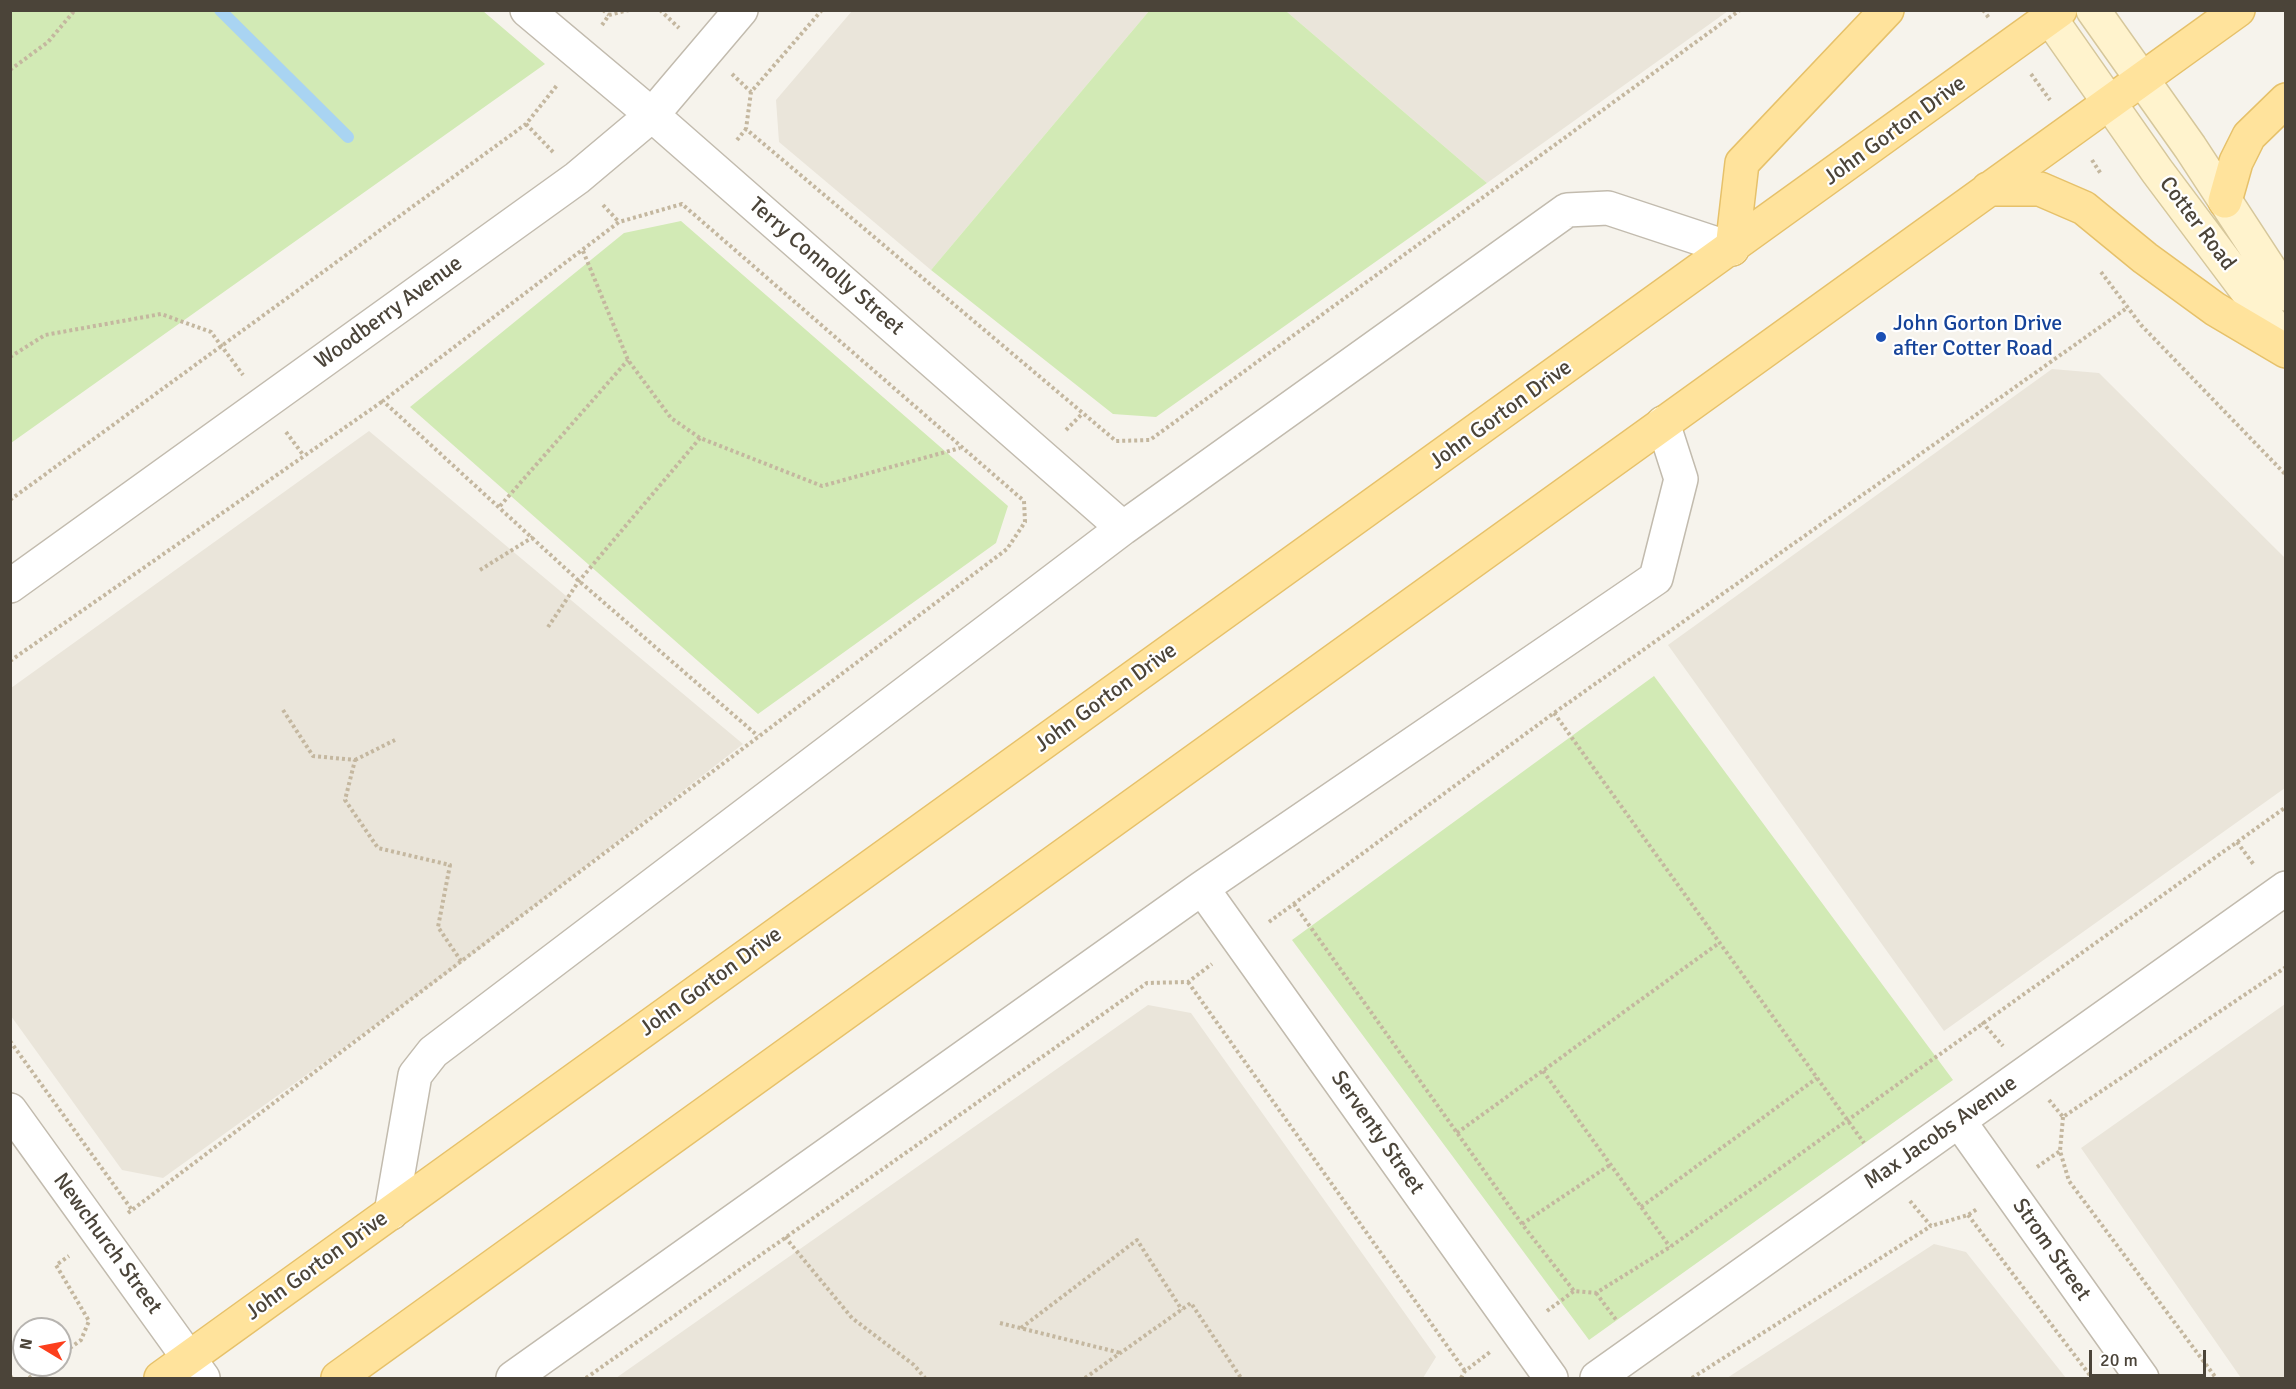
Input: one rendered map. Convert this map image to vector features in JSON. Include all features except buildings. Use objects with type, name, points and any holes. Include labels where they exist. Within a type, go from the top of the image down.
[{"type":"main road","points":[[1732,249],[1742,163],[1887,10]]},
{"type":"main road","name":"Cotter Road","points":[[2093,10],[2225,201],[2286,294]]},
{"type":"main road","points":[[335,1376],[2238,10]]},
{"type":"main road","name":"John Gorton Drive","points":[[161,1378],[196,1369],[391,1213],[1732,249],[2055,14]]},
{"type":"main road","name":"Cotter Road","points":[[2055,14],[2110,104],[2157,171],[2286,343]]},
{"type":"main road","points":[[2225,201],[2236,162],[2249,136],[2286,100]]},
{"type":"main road","points":[[1988,189],[2040,189],[2084,208],[2145,258],[2215,309],[2286,351]]},
{"type":"street","name":"Terry Connolly Street","points":[[527,10],[652,115],[1123,528]]},
{"type":"street","name":"Woodberry Avenue","points":[[10,586],[577,178],[652,115],[741,10]]},
{"type":"street","points":[[391,1213],[415,1075],[432,1052],[1123,528],[1567,210],[1608,208],[1732,249]]},
{"type":"street","points":[[513,1378],[1202,888],[1656,578],[1681,479],[1663,423]]},
{"type":"street","name":"Serventy Street","points":[[1202,888],[1551,1378]]},
{"type":"street","name":"Max Jacobs Avenue","points":[[1597,1378],[2286,888]]},
{"type":"street","name":"Newchurch Street","points":[[10,1110],[196,1369]]},
{"type":"street","name":"Strom Street","points":[[1959,1121],[2142,1378]]},
{"type":"path","points":[[10,70],[48,42],[75,10]]},
{"type":"path","points":[[603,10],[609,15],[629,10]]},
{"type":"path","points":[[822,10],[752,92],[746,129],[1116,441],[1150,440],[1740,10]]},
{"type":"path","points":[[10,500],[526,124]]},
{"type":"path","points":[[10,661],[383,401],[619,222],[682,204],[960,448],[1024,501],[1025,522],[1007,549],[56,1265],[89,1321],[81,1340],[72,1346]]},
{"type":"path","points":[[583,251],[628,360],[671,418],[700,438],[822,486],[960,448]]},
{"type":"path","points":[[2096,266],[2127,308],[2286,475]]},
{"type":"path","points":[[1241,943],[1554,713],[2127,308]]},
{"type":"path","points":[[10,357],[45,335],[161,314],[211,332]]},
{"type":"path","points":[[500,506],[628,360]]},
{"type":"path","points":[[383,401],[500,506],[579,581],[758,736]]},
{"type":"path","points":[[548,627],[579,581],[700,438]]},
{"type":"path","points":[[480,570],[533,537]]},
{"type":"path","points":[[283,710],[313,756],[356,760],[394,740]]},
{"type":"path","points":[[1554,713],[1886,1173],[1931,1226]]},
{"type":"path","points":[[356,760],[345,800],[378,848],[450,865],[438,927],[461,961]]},
{"type":"path","points":[[1294,904],[1522,1224],[1574,1291],[1596,1293],[1670,1247],[1846,1118],[2286,807]]},
{"type":"path","points":[[1457,1133],[1719,943]]},
{"type":"path","points":[[586,1378],[1147,983],[1188,982],[1464,1371],[1461,1378]]},
{"type":"path","points":[[10,1041],[132,1210]]},
{"type":"path","points":[[1543,1071],[1670,1247]]},
{"type":"path","points":[[1641,1207],[1817,1078]]},
{"type":"path","points":[[2063,1117],[2060,1151],[2069,1181],[2216,1378]]},
{"type":"path","points":[[1522,1224],[1610,1165]]},
{"type":"path","points":[[1692,1378],[1931,1226],[1968,1215],[2091,1378]]},
{"type":"path","points":[[785,1238],[852,1318],[914,1365],[925,1378]]},
{"type":"path","points":[[1021,1328],[1137,1240],[1182,1310]]},
{"type":"path","points":[[1085,1378],[1191,1303],[1240,1378]]},
{"type":"path","points":[[1000,1323],[1121,1353]]},
{"type":"shaded area","points":[[852,11],[1149,11],[931,270],[779,142],[776,100]]},
{"type":"shaded area","points":[[1286,11],[1728,11],[1487,183]]},
{"type":"shaded area","points":[[2052,369],[2099,373],[2285,558],[2285,788],[1944,1031],[1668,645]]},
{"type":"shaded area","points":[[369,431],[743,744],[455,968],[163,1178],[122,1170],[11,1016],[11,688]]},
{"type":"shaded area","points":[[2285,1004],[2285,1378],[2241,1378],[2081,1148]]},
{"type":"shaded area","points":[[1148,1005],[1191,1013],[1436,1357],[1423,1378],[616,1378]]},
{"type":"shaded area","points":[[1934,1244],[1966,1252],[2066,1378],[1727,1378]]},
{"type":"green space","points":[[11,10],[483,11],[545,64],[11,443]]},
{"type":"green space","points":[[1149,11],[1286,11],[1487,183],[1156,417],[1113,414],[931,270]]},
{"type":"green space","points":[[681,221],[1008,506],[996,543],[758,714],[410,407],[624,233]]},
{"type":"green space","points":[[1654,676],[1953,1080],[1589,1340],[1292,940]]},
{"type":"waterway","points":[[220,10],[348,137]]},
{"type":"place","name":"John Gorton Drive after Cotter Road","points":[[1881,337]]}]
